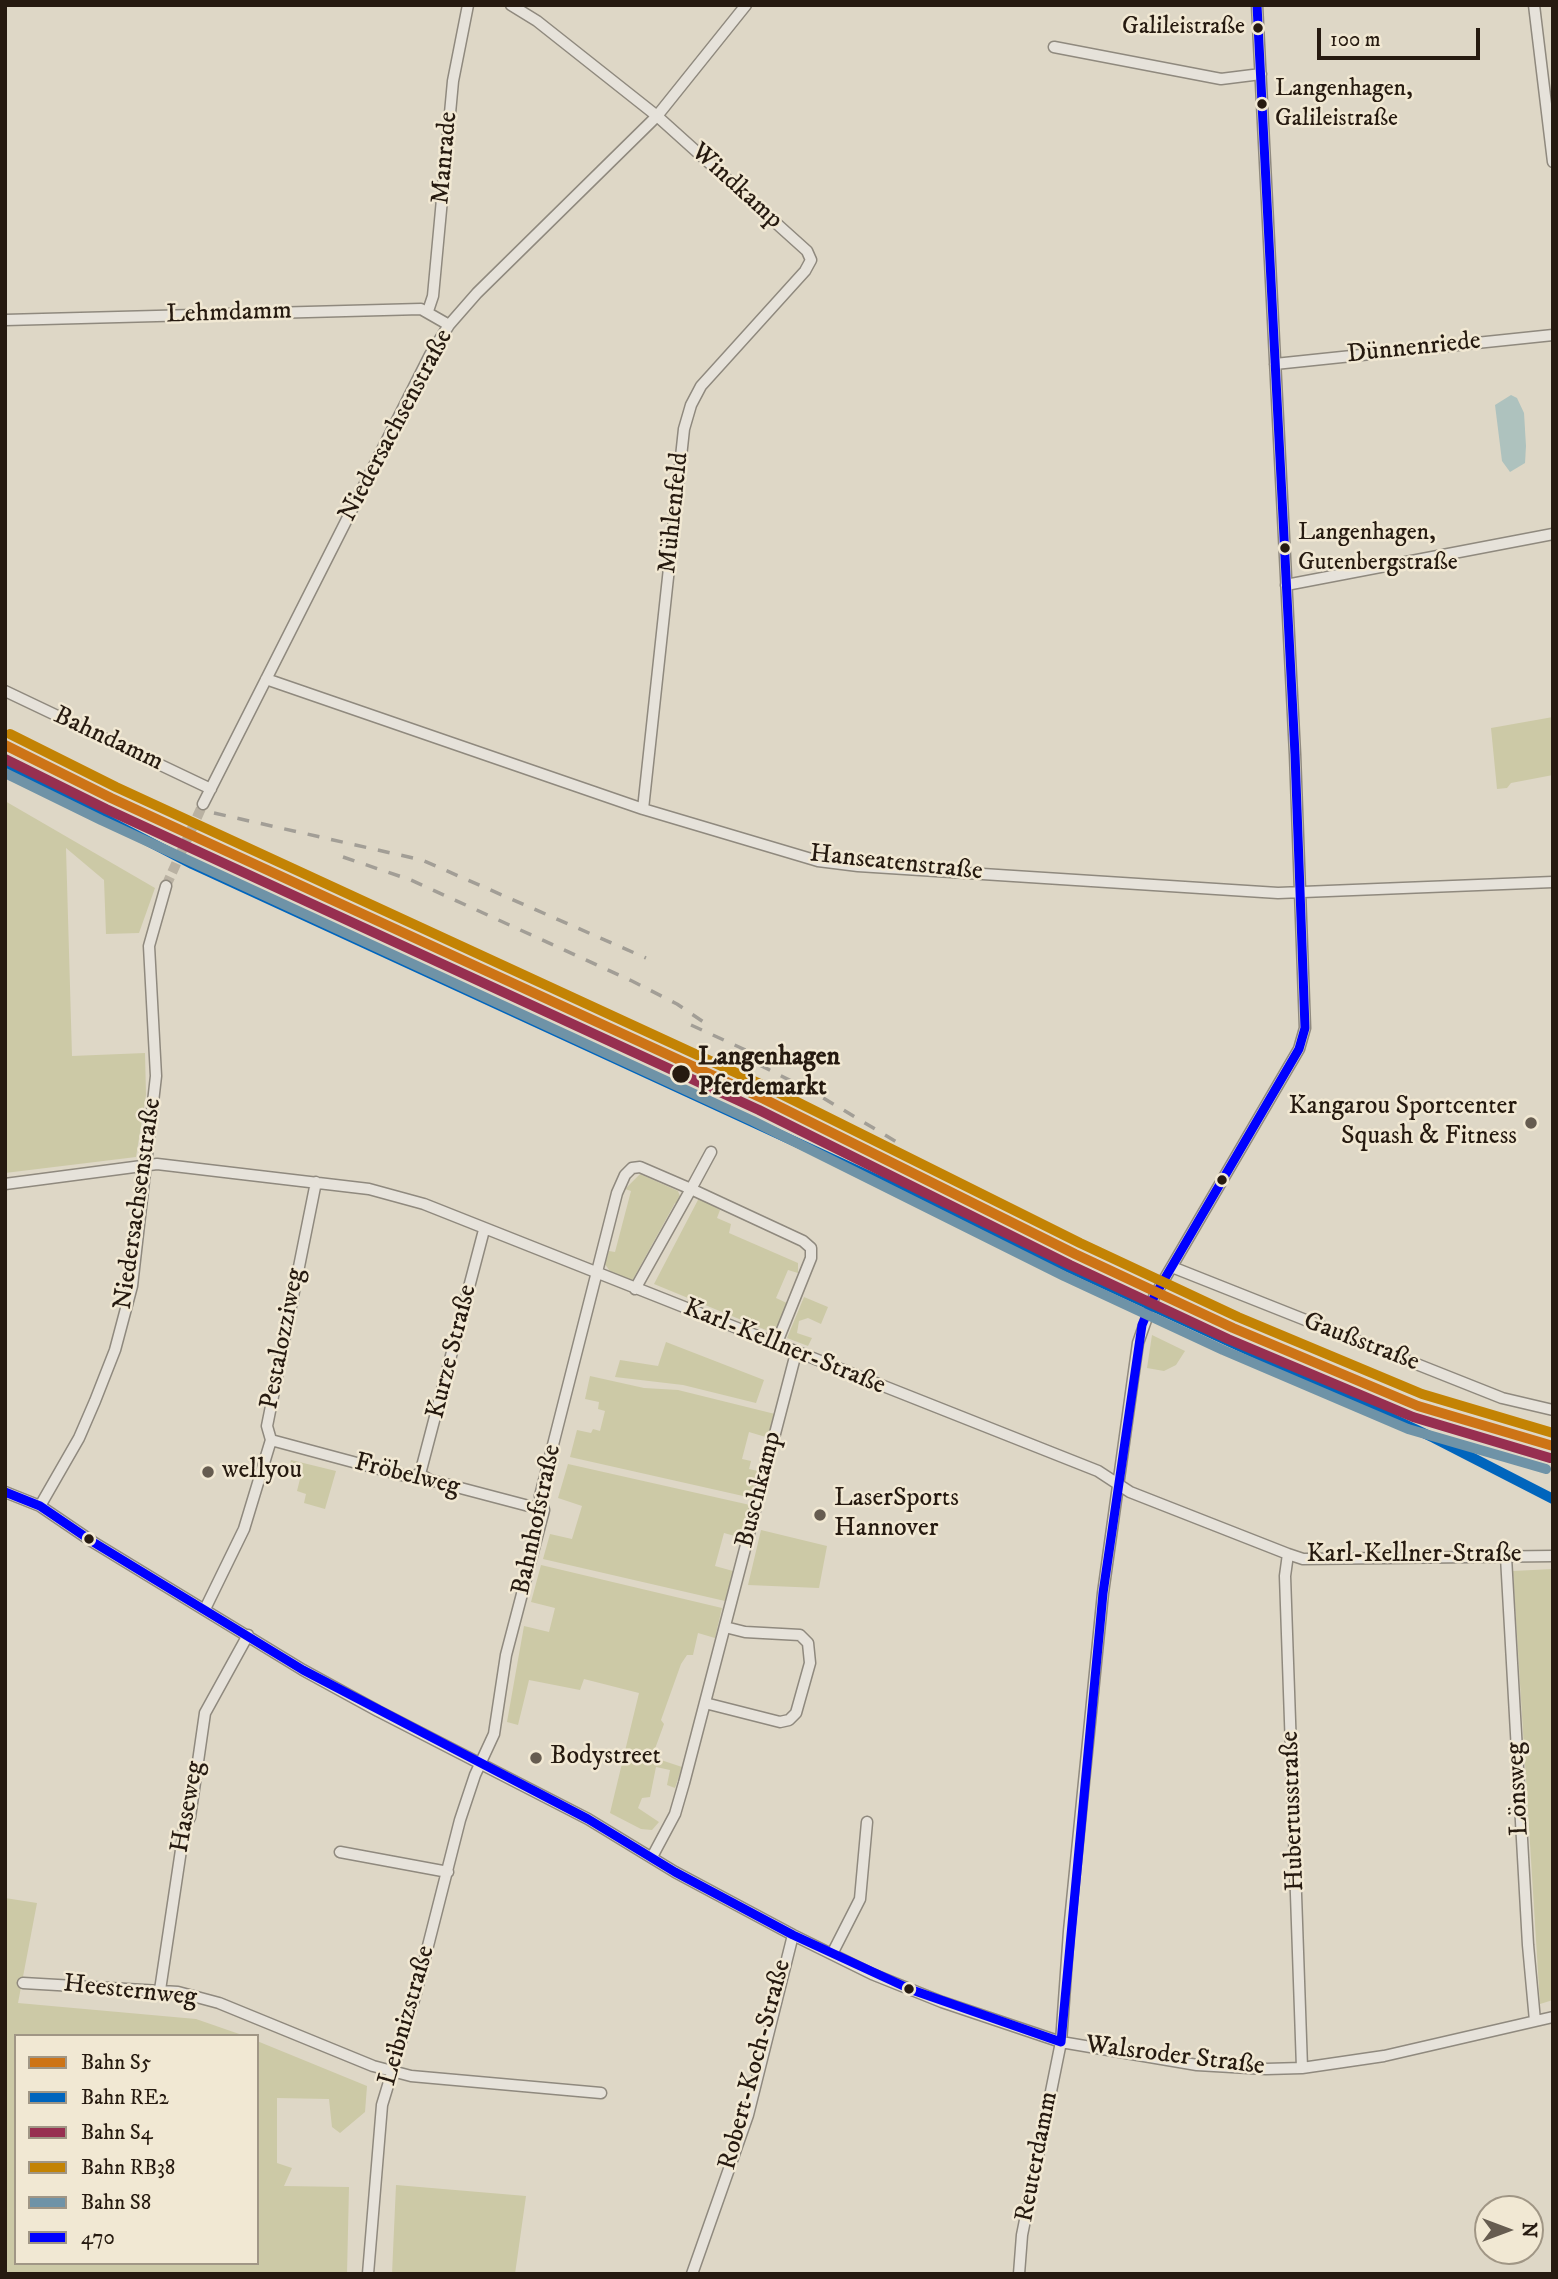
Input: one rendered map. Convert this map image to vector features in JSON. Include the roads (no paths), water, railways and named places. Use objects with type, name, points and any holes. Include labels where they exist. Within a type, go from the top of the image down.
[{"type":"street","name":"Manrade","points":[[428,311],[433,296],[453,81],[468,5]]},
{"type":"street","name":"Windkamp","points":[[511,5],[537,21],[657,116],[807,251],[811,260]]},
{"type":"street","name":"Niedersachsenstraße","points":[[204,804],[430,355],[449,325],[477,293],[657,116],[746,5]]},
{"type":"street","name":"Reuterdamm","points":[[1018,2274],[1022,2235],[1061,2042],[1069,1931],[1116,1483],[1142,1325],[1172,1267],[1298,1049],[1306,1028],[1257,5]]},
{"type":"street","points":[[1534,5],[1553,162]]},
{"type":"street","points":[[1054,47],[1221,79],[1261,74]]},
{"type":"street","name":"Mühlenfeld","points":[[643,809],[684,429],[691,405],[701,386],[805,271],[811,260]]},
{"type":"street","name":"Lehmdamm","points":[[5,320],[428,311]]},
{"type":"street","points":[[428,311],[449,325]]},
{"type":"street","name":"Dünnenriede","points":[[1275,364],[1553,335]]},
{"type":"street","points":[[1286,585],[1553,534]]},
{"type":"street","name":"Hanseatenstraße","points":[[266,679],[643,809],[808,858],[858,866],[1301,892],[1553,882]]},
{"type":"street","name":"Bahndamm","points":[[5,691],[211,789]]},
{"type":"street","name":"Niedersachsenstraße","points":[[40,1506],[79,1438],[115,1350],[132,1286],[148,1165],[156,1076],[149,946],[166,886]]},
{"type":"street","points":[[635,1289],[711,1152]]},
{"type":"street","name":"Karl-Kellner-Straße","points":[[5,1184],[148,1165],[222,1170],[397,1196],[1098,1471],[1130,1492],[1303,1559],[1553,1556]]},
{"type":"street","name":"Bahnhofstraße","points":[[481,1765],[494,1734],[506,1655],[544,1510],[540,1496],[617,1194],[625,1175],[632,1168],[645,1168],[691,1189]]},
{"type":"street","name":"Pestalozziweg","points":[[205,1609],[244,1529],[271,1440],[267,1426],[316,1182]]},
{"type":"street","points":[[691,1189],[803,1241],[811,1248],[811,1258],[776,1345]]},
{"type":"street","name":"Kurze Straße","points":[[420,1474],[484,1230]]},
{"type":"street","name":"Gaußstraße","points":[[1172,1267],[1502,1398],[1553,1409]]},
{"type":"street","name":"Buschkamp","points":[[652,1857],[675,1814],[796,1353]]},
{"type":"street","name":"Fröbelweg","points":[[271,1440],[409,1477],[420,1474],[430,1480],[544,1510]]},
{"type":"street","name":"Walsroder Straße","points":[[5,1492],[40,1506],[93,1542],[303,1670],[588,1819],[793,1935],[942,2001],[1061,2042],[1229,2068],[1302,2068],[1384,2056],[1553,2017]]},
{"type":"street","name":"Hubertusstraße","points":[[1288,1554],[1286,1590],[1302,2068]]},
{"type":"street","name":"Lönsweg","points":[[1506,1557],[1528,1945],[1535,2021]]},
{"type":"street","points":[[705,1703],[780,1722],[789,1720],[796,1713],[810,1663],[808,1643],[800,1635],[745,1632],[725,1627]]},
{"type":"street","name":"Haseweg","points":[[160,1990],[205,1713],[248,1635]]},
{"type":"street","name":"Leibnizstraße","points":[[368,2274],[382,2105],[448,1872],[460,1820],[481,1765]]},
{"type":"street","points":[[832,1954],[860,1899],[867,1822]]},
{"type":"street","points":[[340,1852],[448,1872]]},
{"type":"street","name":"Robert-Koch-Straße","points":[[692,2274],[748,2115],[793,1935]]},
{"type":"street","name":"Heesternweg","points":[[23,1983],[160,1990],[213,2001],[391,2071],[411,2076],[601,2093]]},
{"type":"tunnel","points":[[166,886],[203,804]]},
{"type":"railway","points":[[214,813],[422,860],[646,958]]},
{"type":"railway","points":[[343,857],[411,880],[632,981],[677,1004],[705,1023]]},
{"type":"railway","points":[[691,1025],[752,1053]]},
{"type":"railway","points":[[738,1054],[815,1093],[900,1144]]},
{"type":"rail line","name":"RB38","points":[[10,734],[116,787],[769,1088],[1080,1243],[1238,1317],[1422,1394],[1553,1433]]},
{"type":"rail line","name":"S5","points":[[5,745],[111,798],[764,1099],[1075,1254],[1233,1328],[1418,1406],[1553,1446]]},
{"type":"rail line","name":"S4","points":[[5,759],[106,809],[759,1110],[1070,1265],[1228,1339],[1413,1417],[1550,1458]]},
{"type":"rail line","name":"RE2","points":[[5,767],[192,864],[1256,1354],[1434,1438],[1553,1499]]},
{"type":"rail line","name":"S8","points":[[5,773],[101,820],[753,1121],[1064,1276],[1223,1350],[1408,1429],[1546,1469]]},
{"type":"place","name":"Galileistraße","points":[[1258,28]]},
{"type":"place","name":"Langenhagen, Galileistraße","points":[[1262,104]]},
{"type":"place","name":"Langenhagen, Gutenbergstraße","points":[[1285,548]]},
{"type":"place","name":"Langenhagen Pferdemarkt","points":[[681,1074]]},
{"type":"place","name":"Kangarou Sportcenter Squash & Fitness","points":[[1531,1123]]},
{"type":"place","name":"wellyou","points":[[208,1472]]},
{"type":"place","name":"LaserSports Hannover","points":[[820,1515]]},
{"type":"place","name":"Bodystreet","points":[[536,1758]]}]
